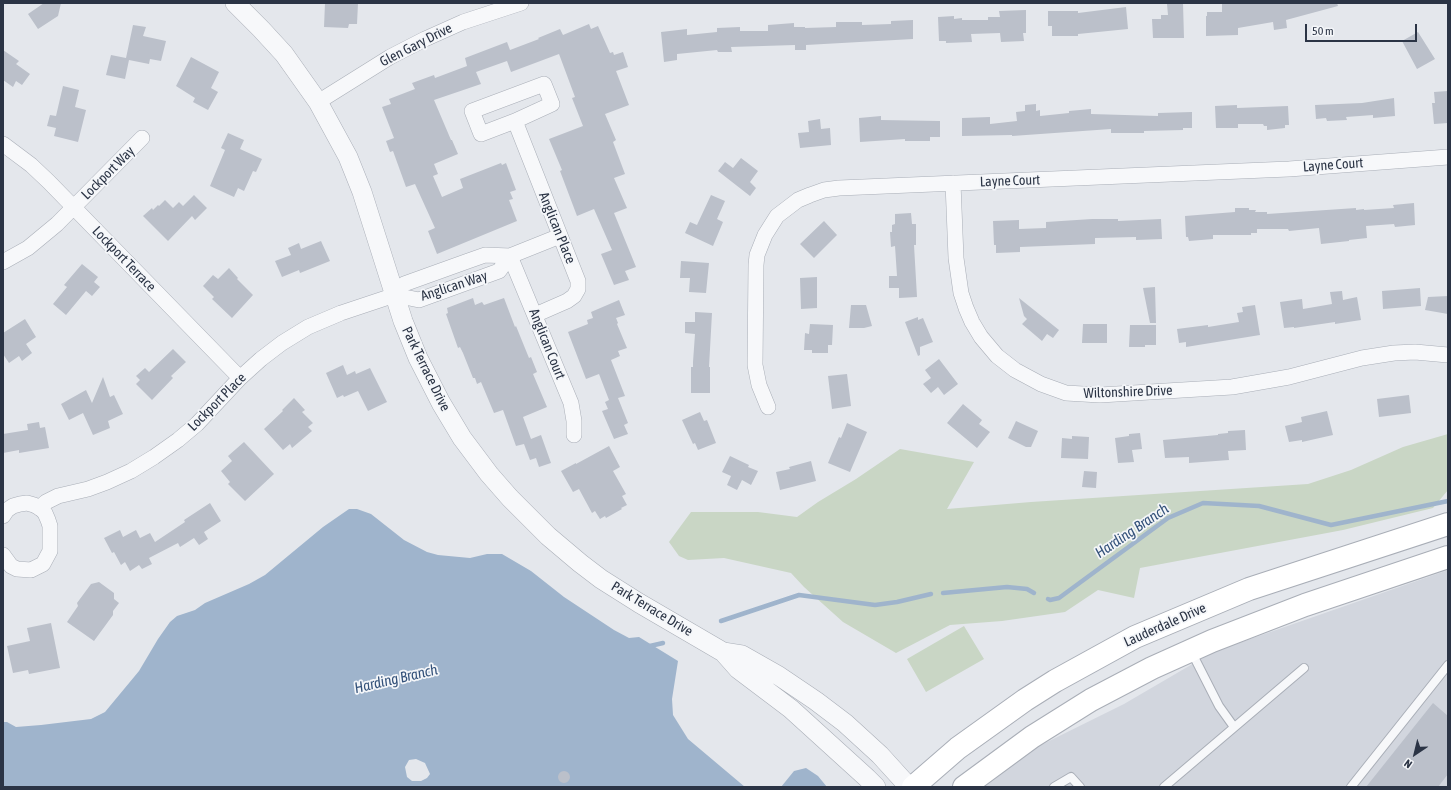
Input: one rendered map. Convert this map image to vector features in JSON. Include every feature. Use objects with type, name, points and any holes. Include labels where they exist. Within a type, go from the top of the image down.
[{"type":"main road","name":"Lauderdale Drive","points":[[913,787],[958,748],[1025,700],[1072,671],[1135,637],[1249,589],[1448,524]]},
{"type":"main road","points":[[964,787],[1032,737],[1091,700],[1152,668],[1190,650],[1305,605],[1448,557]]},
{"type":"street","name":"Park Terrace Drive","points":[[235,3],[284,54],[318,102],[348,157],[362,192],[395,295],[418,358],[441,403],[462,438],[489,474],[510,498],[548,536],[580,563],[601,579],[639,603],[723,652],[738,669],[791,709],[876,787]]},
{"type":"street","name":"Glen Gary Drive","points":[[318,102],[390,57],[426,39],[463,22],[520,3]]},
{"type":"street","points":[[544,84],[552,104],[515,121],[481,134],[472,111],[544,84]]},
{"type":"street","name":"Anglican Place","points":[[515,121],[578,281],[578,289],[574,296],[567,301],[535,314]]},
{"type":"street","name":"Lockport Way","points":[[3,262],[28,248],[56,224],[142,138]]},
{"type":"street","name":"Lockport Terrace","points":[[3,144],[31,165],[240,378]]},
{"type":"street","name":"Layne Court","points":[[768,407],[759,385],[755,365],[756,265],[761,242],[777,216],[783,210],[798,200],[824,190],[1289,169],[1448,156]]},
{"type":"street","name":"Wiltonshire Drive","points":[[953,183],[956,258],[961,293],[972,322],[981,337],[997,356],[1015,370],[1041,384],[1066,392],[1100,395],[1232,387],[1289,377],[1362,358],[1394,353],[1415,352],[1448,355]]},
{"type":"street","name":"Anglican Way","points":[[510,256],[499,271],[418,300],[395,295],[404,284],[468,261],[485,255],[510,256],[560,236]]},
{"type":"street","name":"Anglican Court","points":[[510,256],[571,403],[574,421],[574,435]]},
{"type":"street","points":[[468,261],[474,280]]},
{"type":"street","name":"Lockport Place","points":[[39,508],[46,502],[58,496],[106,482],[131,471],[154,457],[197,424],[240,378],[271,351],[308,327],[341,313],[395,295]]},
{"type":"street","points":[[3,516],[7,510],[13,506],[27,503],[39,508],[45,513],[50,526],[50,551],[43,564],[38,568],[24,571],[17,569],[11,566],[3,555]]},
{"type":"street","name":"Park Terrace Drive","points":[[723,652],[742,655],[779,676],[816,701],[845,723],[880,755],[909,787]]},
{"type":"lane","points":[[1190,650],[1219,706],[1234,727]]},
{"type":"lane","points":[[1351,787],[1448,665]]},
{"type":"lane","points":[[1164,787],[1304,668]]},
{"type":"lane","points":[[1054,787],[1071,777],[1079,786]]},
{"type":"shaded area","points":[[1448,570],[1448,787],[982,787],[1033,749],[1124,704],[1213,652]]},
{"type":"green space","points":[[1448,434],[1448,490],[1433,508],[1343,530],[1140,568],[1134,598],[1098,590],[1065,612],[1002,621],[950,625],[896,653],[843,622],[804,587],[791,573],[724,558],[688,560],[679,556],[669,542],[691,512],[758,512],[797,517],[900,449],[974,462],[947,509],[1308,484],[1351,470],[1403,447]]},
{"type":"green space","points":[[964,626],[984,659],[926,692],[907,659]]},
{"type":"water","points":[[349,509],[357,509],[371,514],[404,540],[427,552],[438,555],[470,558],[487,554],[502,554],[531,571],[564,597],[614,630],[629,638],[639,637],[678,661],[672,699],[673,715],[688,739],[745,787],[3,787],[3,722],[7,722],[16,727],[41,725],[91,719],[105,712],[139,671],[158,639],[170,622],[177,616],[195,610],[205,603],[249,584],[265,575],[323,527]],"holes":[[[416,759],[425,763],[430,774],[427,778],[421,781],[412,781],[407,777],[405,767],[409,760]]]},
{"type":"water","points":[[806,768],[818,776],[827,787],[781,787],[794,771]]},
{"type":"building","points":[[44,3],[61,3],[58,16],[38,29],[28,14]]},
{"type":"building","points":[[325,3],[358,3],[357,24],[349,24],[348,28],[324,27]]},
{"type":"building","points":[[1183,3],[1184,38],[1153,38],[1152,19],[1161,19],[1161,15],[1168,15],[1167,4]]},
{"type":"building","points":[[1222,3],[1337,3],[1338,6],[1286,20],[1287,28],[1274,30],[1273,22],[1238,28],[1238,35],[1206,36],[1207,12],[1222,12]]},
{"type":"building","points":[[1126,7],[1128,29],[1078,34],[1078,36],[1052,36],[1052,26],[1048,26],[1048,11],[1078,11],[1078,13]]},
{"type":"building","points":[[1026,10],[1026,33],[1023,33],[1024,41],[1001,42],[1000,33],[971,34],[972,42],[946,43],[946,41],[939,41],[938,17],[954,16],[954,19],[962,18],[962,20],[988,20],[988,17],[1000,17],[999,11]]},
{"type":"building","points":[[913,20],[913,39],[806,45],[806,50],[795,50],[795,45],[731,47],[732,52],[718,52],[717,50],[677,54],[677,60],[664,62],[661,32],[687,29],[687,35],[717,32],[717,28],[740,27],[740,31],[768,31],[768,25],[794,23],[794,27],[805,28],[836,27],[836,22],[862,22],[862,25],[891,24],[891,21]]},
{"type":"building","points":[[589,24],[591,29],[598,26],[610,53],[613,52],[614,55],[623,52],[628,67],[616,71],[629,105],[605,114],[616,140],[613,142],[625,174],[614,178],[627,208],[614,213],[636,267],[625,271],[629,280],[614,285],[601,254],[612,250],[594,209],[577,216],[560,171],[562,170],[549,139],[583,126],[572,98],[575,97],[559,54],[511,72],[507,61],[476,72],[481,84],[434,100],[458,154],[434,164],[438,174],[433,176],[442,197],[463,188],[460,179],[501,163],[502,165],[506,163],[516,190],[510,192],[513,199],[509,200],[517,221],[437,254],[428,231],[435,228],[415,184],[406,187],[393,151],[390,152],[386,141],[394,138],[382,107],[391,104],[389,99],[415,89],[412,83],[434,75],[435,78],[467,66],[465,58],[507,42],[510,50],[560,29],[563,35]]},
{"type":"building","points":[[133,25],[146,27],[143,36],[166,41],[161,61],[150,59],[149,64],[129,60],[125,79],[106,75],[111,55],[126,58]]},
{"type":"building","points":[[1418,32],[1435,59],[1417,69],[1402,41]]},
{"type":"building","points":[[3,50],[19,61],[16,64],[30,74],[22,85],[16,81],[13,87],[3,80]]},
{"type":"building","points":[[191,57],[219,72],[211,88],[218,92],[208,110],[193,102],[195,98],[176,86]]},
{"type":"building","points":[[63,86],[79,90],[75,107],[86,110],[78,142],[54,136],[56,128],[47,126],[50,115],[56,116]]},
{"type":"building","points":[[1448,91],[1448,123],[1434,124],[1432,103],[1435,103],[1434,92]]},
{"type":"building","points":[[1394,98],[1395,116],[1373,118],[1373,115],[1346,117],[1347,120],[1327,121],[1326,118],[1316,119],[1315,105],[1362,103]]},
{"type":"building","points":[[1036,104],[1036,111],[1040,110],[1040,116],[1091,109],[1091,114],[1158,116],[1158,113],[1192,112],[1192,128],[1183,128],[1183,130],[1144,131],[1144,133],[1111,133],[1111,129],[1012,136],[962,136],[962,118],[990,117],[990,124],[1017,121],[1016,112],[1025,111],[1025,105]]},
{"type":"building","points":[[1237,105],[1237,108],[1288,106],[1289,125],[1285,125],[1285,128],[1267,130],[1267,126],[1264,126],[1263,124],[1238,124],[1238,128],[1216,128],[1215,106]]},
{"type":"building","points":[[881,116],[881,120],[940,121],[940,137],[930,137],[930,141],[905,141],[905,139],[860,142],[859,118]]},
{"type":"building","points":[[820,119],[821,129],[830,128],[831,145],[800,148],[798,133],[809,132],[808,121]]},
{"type":"building","points":[[228,133],[244,140],[240,149],[262,159],[256,172],[253,171],[244,191],[238,188],[234,197],[210,186],[225,150],[221,148]]},
{"type":"building","points":[[741,158],[758,171],[750,182],[756,188],[750,196],[718,171],[725,162],[733,168]]},
{"type":"building","points":[[194,195],[207,208],[195,220],[192,216],[168,241],[143,216],[152,208],[153,210],[158,205],[159,206],[165,200],[173,208],[179,202],[183,206]]},
{"type":"building","points":[[711,195],[725,201],[717,219],[723,222],[713,246],[685,233],[690,222],[697,225]]},
{"type":"building","points":[[1414,203],[1415,225],[1395,227],[1394,224],[1366,226],[1367,238],[1349,241],[1321,244],[1319,228],[1289,231],[1288,229],[1257,229],[1257,233],[1251,233],[1251,235],[1213,235],[1213,239],[1189,241],[1188,237],[1186,237],[1185,216],[1235,212],[1235,208],[1249,208],[1249,210],[1256,210],[1255,212],[1267,212],[1267,214],[1356,208],[1356,210],[1364,210],[1394,208],[1393,205]]},
{"type":"building","points":[[911,213],[912,224],[916,224],[916,245],[914,245],[917,297],[899,298],[899,288],[889,288],[889,276],[897,276],[895,246],[891,247],[890,232],[892,232],[892,225],[895,224],[895,214]]},
{"type":"building","points":[[1118,219],[1118,221],[1161,219],[1162,239],[1136,240],[1136,237],[1095,238],[1095,244],[1020,247],[1020,252],[996,253],[996,245],[994,245],[993,221],[1019,220],[1019,229],[1046,228],[1046,222]]},
{"type":"building","points":[[824,221],[837,235],[814,258],[800,244]]},
{"type":"building","points":[[321,241],[330,261],[300,273],[299,270],[282,277],[275,261],[291,255],[288,248],[299,243],[301,249]]},
{"type":"building","points":[[681,261],[709,263],[706,293],[689,292],[690,278],[680,278]]},
{"type":"building","points":[[82,264],[98,277],[94,282],[100,287],[92,296],[86,291],[66,315],[53,304],[67,287],[64,285]]},
{"type":"building","points":[[229,268],[238,278],[237,279],[253,295],[232,318],[212,299],[214,297],[203,286],[213,275],[218,279]]},
{"type":"building","points":[[817,277],[817,308],[801,309],[800,278]]},
{"type":"building","points":[[1155,287],[1156,323],[1150,323],[1143,288]]},
{"type":"building","points":[[1420,288],[1421,306],[1383,309],[1382,291]]},
{"type":"building","points":[[1342,291],[1343,300],[1357,297],[1361,320],[1335,324],[1335,322],[1284,328],[1280,302],[1302,299],[1303,309],[1332,304],[1330,292]]},
{"type":"building","points":[[1448,296],[1448,314],[1425,310],[1428,297]]},
{"type":"building","points":[[473,298],[475,305],[482,302],[484,305],[504,298],[515,327],[516,326],[529,358],[531,357],[537,372],[533,374],[547,407],[523,417],[531,439],[541,435],[551,463],[539,467],[536,458],[530,460],[524,444],[516,446],[503,410],[494,413],[481,382],[477,384],[460,347],[458,348],[446,314],[448,313],[447,308]]},
{"type":"building","points":[[1019,298],[1059,330],[1053,338],[1047,334],[1042,341],[1022,324],[1027,319],[1024,316]]},
{"type":"building","points":[[619,300],[625,315],[616,318],[617,324],[627,348],[618,351],[620,356],[611,360],[625,396],[618,398],[628,423],[624,425],[628,434],[614,439],[602,411],[608,409],[605,402],[609,400],[599,374],[586,379],[568,332],[588,324],[587,320],[593,318],[591,312]]},
{"type":"building","points":[[851,305],[866,305],[872,326],[864,328],[849,328]]},
{"type":"building","points":[[1255,305],[1260,335],[1186,347],[1186,342],[1179,343],[1177,329],[1208,325],[1208,327],[1239,322],[1237,313],[1243,312],[1242,307]]},
{"type":"building","points":[[695,312],[712,313],[709,367],[710,393],[691,393],[691,367],[693,367],[695,334],[685,333],[685,322],[695,322]]},
{"type":"building","points":[[918,317],[918,320],[923,318],[933,342],[920,347],[920,355],[918,356],[905,322]]},
{"type":"building","points":[[25,319],[36,337],[26,344],[32,353],[22,361],[19,356],[9,363],[3,354],[3,333]]},
{"type":"building","points":[[810,324],[833,325],[832,345],[828,345],[828,353],[812,353],[812,350],[804,350],[805,333],[809,334]]},
{"type":"building","points":[[1083,324],[1107,324],[1107,343],[1082,343]]},
{"type":"building","points":[[1130,325],[1156,325],[1156,345],[1129,347]]},
{"type":"building","points":[[173,349],[186,362],[171,376],[173,378],[152,400],[136,384],[140,380],[136,376],[145,368],[149,372]]},
{"type":"building","points":[[939,359],[958,384],[944,395],[938,387],[931,393],[923,384],[931,378],[925,370]]},
{"type":"building","points":[[343,365],[347,375],[355,371],[356,374],[370,368],[387,402],[368,411],[358,391],[344,397],[343,395],[337,398],[326,373]]},
{"type":"building","points":[[847,374],[851,406],[832,409],[828,376]]},
{"type":"building","points":[[103,377],[110,397],[114,395],[123,414],[108,421],[110,428],[93,435],[83,413],[69,420],[61,404],[86,390],[92,403]]},
{"type":"building","points":[[1409,395],[1411,413],[1379,417],[1377,399]]},
{"type":"building","points":[[294,398],[305,410],[302,412],[313,423],[308,427],[312,431],[292,448],[290,444],[283,450],[264,429]]},
{"type":"building","points":[[963,404],[982,420],[979,424],[990,432],[977,448],[947,423]]},
{"type":"building","points":[[1327,411],[1333,435],[1302,442],[1302,440],[1289,442],[1285,426],[1302,422],[1301,417]]},
{"type":"building","points":[[700,412],[704,421],[707,420],[716,443],[698,450],[695,443],[693,444],[682,420]]},
{"type":"building","points":[[1016,421],[1038,431],[1031,447],[1026,447],[1008,438]]},
{"type":"building","points":[[39,422],[40,428],[45,427],[49,448],[19,453],[19,450],[3,453],[3,434],[28,430],[27,424]]},
{"type":"building","points":[[847,423],[867,432],[850,472],[828,463],[839,437],[841,438]]},
{"type":"building","points":[[1245,430],[1246,450],[1228,451],[1229,460],[1189,463],[1189,457],[1165,458],[1163,440],[1218,435],[1228,433],[1228,431]]},
{"type":"building","points":[[1140,433],[1142,449],[1132,450],[1134,462],[1118,463],[1115,438]]},
{"type":"building","points":[[1072,436],[1089,437],[1088,459],[1061,458],[1062,438],[1072,439]]},
{"type":"building","points":[[244,442],[274,474],[245,501],[228,484],[230,482],[221,471],[232,461],[228,456]]},
{"type":"building","points":[[609,446],[620,467],[613,471],[626,494],[622,496],[627,505],[606,518],[605,516],[600,519],[595,511],[592,513],[579,489],[573,492],[561,471]]},
{"type":"building","points":[[730,456],[758,471],[751,485],[742,480],[737,490],[727,485],[731,476],[722,472]]},
{"type":"building","points":[[811,461],[816,481],[780,490],[776,472],[790,469],[789,467]]},
{"type":"building","points":[[1084,471],[1097,472],[1096,488],[1082,487]]},
{"type":"building","points":[[210,503],[221,521],[204,532],[208,539],[199,545],[194,538],[180,547],[178,543],[149,558],[152,564],[142,569],[139,565],[130,571],[125,562],[121,565],[114,552],[112,553],[104,538],[120,530],[123,537],[136,530],[140,538],[150,533],[155,542]]},
{"type":"building","points":[[99,582],[114,593],[114,599],[119,603],[113,611],[113,615],[94,641],[67,622],[78,606],[77,603],[91,584]]},
{"type":"building","points":[[51,623],[60,668],[29,674],[28,670],[13,673],[7,646],[30,641],[27,628]]},
{"type":"building","points":[[1433,703],[1448,716],[1448,774],[1438,787],[1366,787]]},
{"type":"building","points":[[562,771],[566,771],[570,777],[566,783],[562,783],[558,779],[558,775]]},
{"type":"waterway","name":"Harding Branch","points":[[1048,599],[1059,598],[1168,518],[1203,503],[1259,506],[1331,525],[1448,501]]},
{"type":"waterway","name":"Harding Branch","points":[[943,593],[1007,587],[1027,589],[1034,593]]},
{"type":"waterway","name":"Harding Branch","points":[[721,621],[799,595],[875,605],[897,602],[931,594]]},
{"type":"waterway","name":"Harding Branch","points":[[650,646],[663,643]]}]
